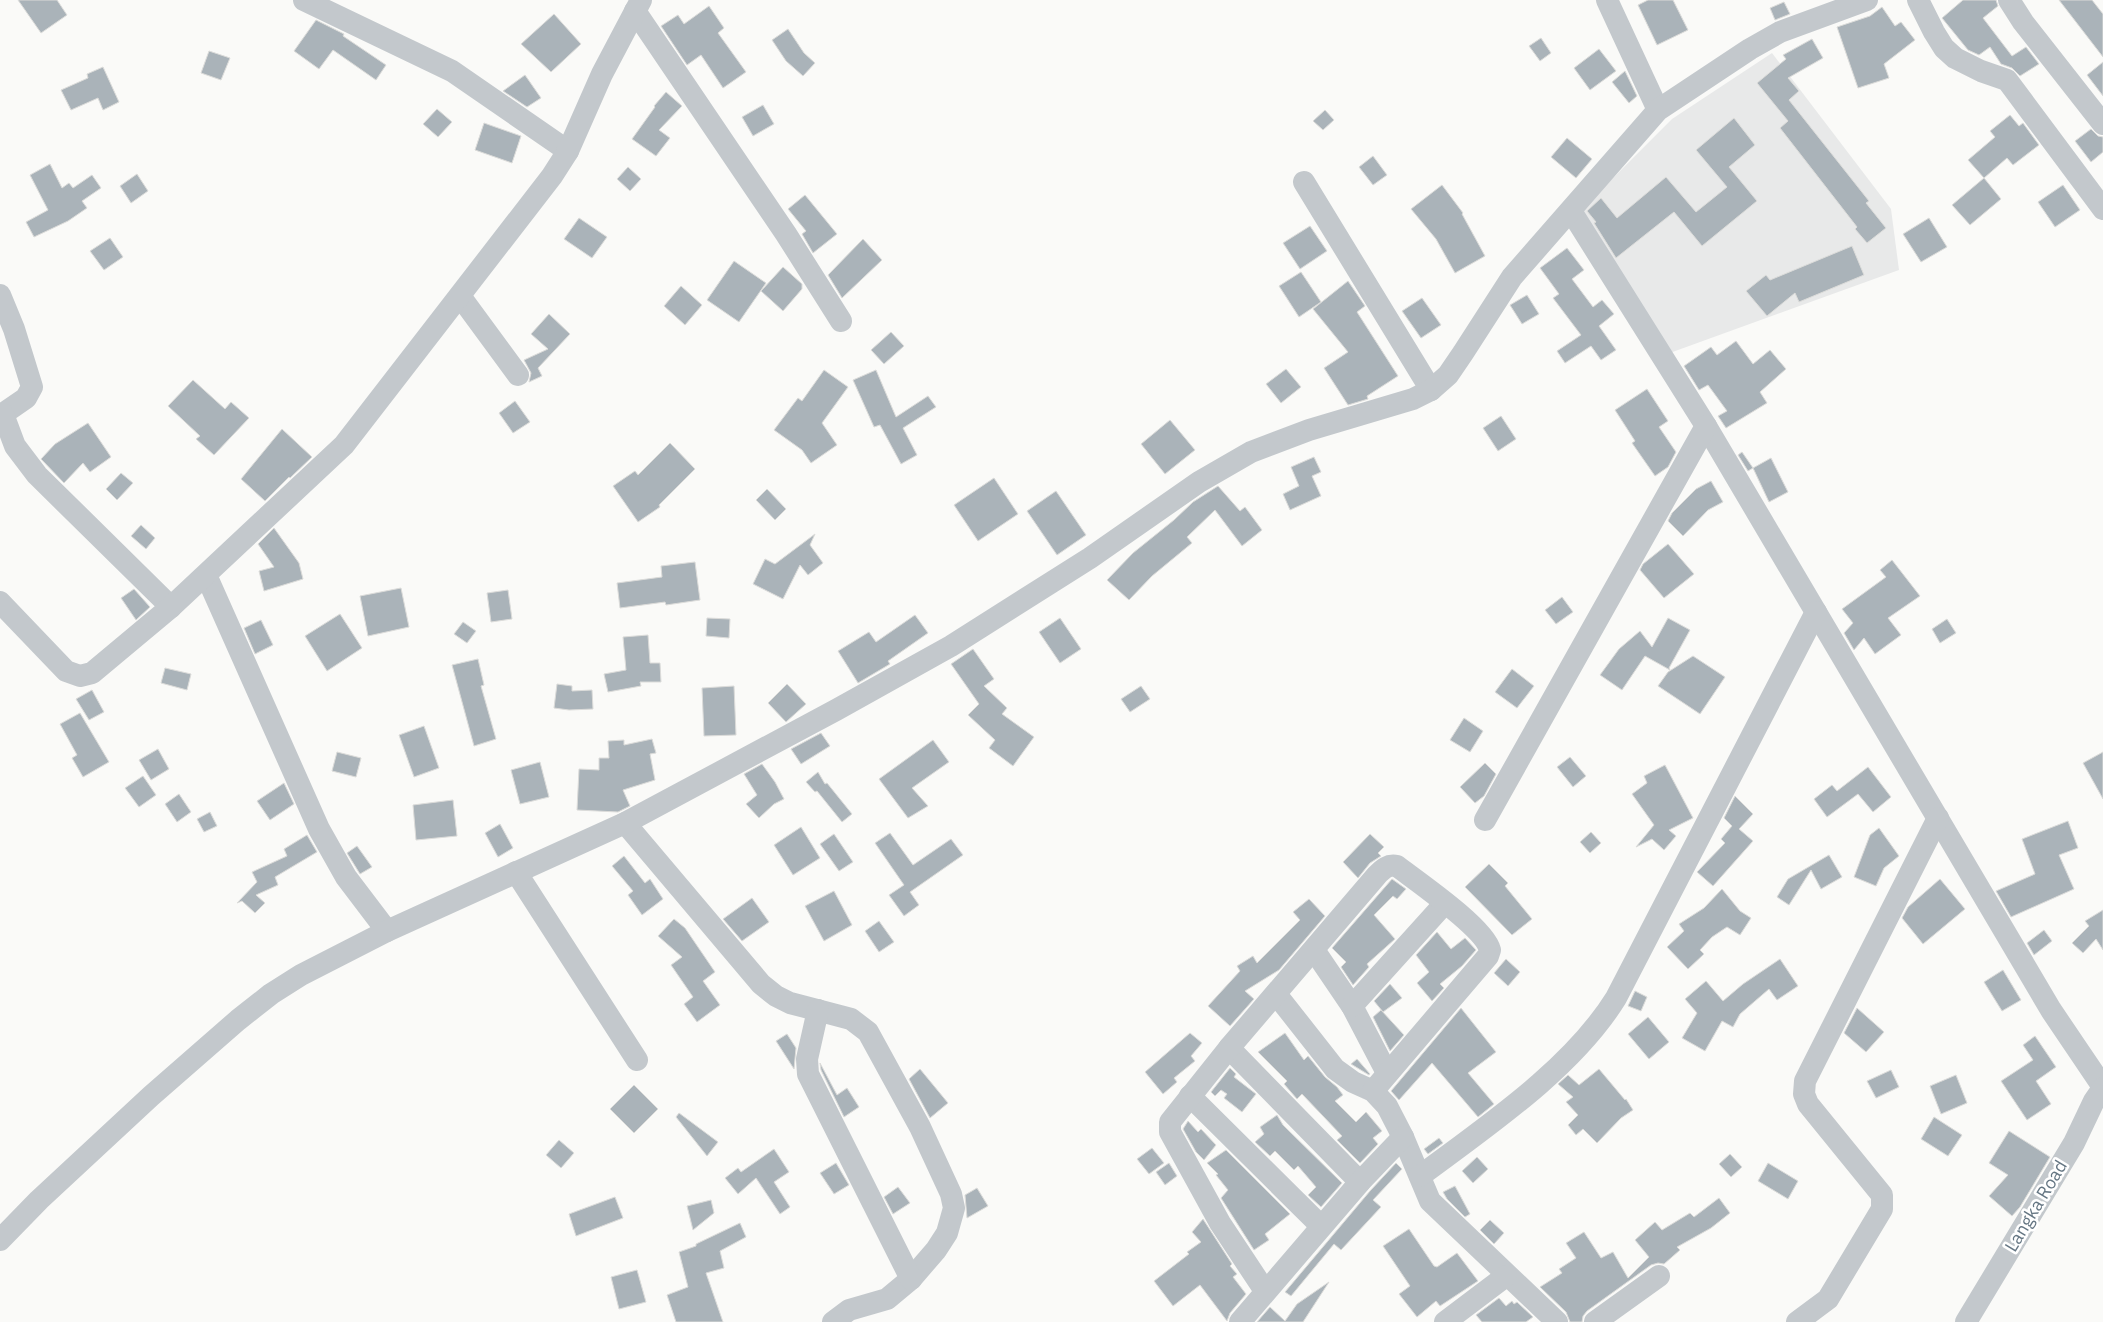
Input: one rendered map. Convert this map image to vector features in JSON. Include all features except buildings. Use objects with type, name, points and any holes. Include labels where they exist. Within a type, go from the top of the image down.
[{"type":"street","points":[[304,0],[452,71],[568,151]]},
{"type":"street","points":[[1607,0],[1658,110]]},
{"type":"street","points":[[0,1240],[38,1200],[130,1115],[238,1020],[271,994],[301,976],[387,931],[625,824],[951,646],[1083,563],[1224,466],[1277,441],[1413,399],[1431,390],[1448,375],[1512,277],[1658,110],[1750,49],[1780,32],[1867,0]]},
{"type":"street","points":[[1918,0],[1944,48],[1955,58],[1981,71],[2007,80],[2103,209]]},
{"type":"street","points":[[2009,0],[2023,22],[2103,124]]},
{"type":"street","points":[[0,602],[66,671],[80,676],[92,673],[103,665],[206,575],[344,445],[552,176],[568,151],[602,74],[638,6],[786,234],[840,321]]},
{"type":"street","points":[[1304,182],[1431,390]]},
{"type":"street","points":[[1571,211],[1706,426],[2051,1010],[2103,1087]]},
{"type":"street","points":[[0,295],[14,329],[32,387],[26,398],[1,415],[16,446],[37,475],[171,607]]},
{"type":"street","points":[[460,296],[518,375]]},
{"type":"street","points":[[1485,820],[1706,426]]},
{"type":"street","points":[[206,575],[287,761],[323,837],[346,877],[387,931]]},
{"type":"street","points":[[1420,1176],[1492,1122],[1561,1064],[1603,1020],[1816,612]]},
{"type":"street","points":[[1797,1322],[1828,1299],[1882,1209],[1882,1195],[1808,1104],[1804,1094],[1805,1081],[1938,818]]},
{"type":"street","points":[[625,824],[761,984],[776,996],[790,1003],[852,1019],[860,1024],[871,1036],[920,1126],[952,1194],[954,1208],[947,1233],[936,1250],[911,1279],[887,1299],[849,1310],[834,1322]]},
{"type":"street","points":[[1265,1291],[1220,1223],[1169,1127],[1173,1118],[1229,1048],[1382,870],[1387,866],[1397,866],[1445,903],[1483,936],[1490,950],[1488,956],[1373,1091]]},
{"type":"street","points":[[516,872],[637,1060]]},
{"type":"street","points":[[1352,1006],[1445,903]]},
{"type":"street","points":[[1314,950],[1352,1006],[1387,1073]]},
{"type":"street","points":[[1276,994],[1335,1069],[1353,1082],[1373,1091],[1387,1106],[1403,1136],[1425,1191],[1434,1206],[1555,1321]]},
{"type":"street","points":[[818,1010],[807,1059],[808,1074],[911,1279]]},
{"type":"street","points":[[1229,1048],[1360,1182]]},
{"type":"street","name":"Langka Road","points":[[1966,1322],[2069,1151],[2103,1087]]},
{"type":"street","points":[[1190,1096],[1321,1226]]},
{"type":"street","points":[[1240,1322],[1321,1226],[1403,1136]]},
{"type":"street","points":[[1445,1322],[1506,1276]]},
{"type":"street","points":[[1595,1322],[1660,1276]]},
{"type":"shaded area","points":[[1772,53],[1891,209],[1899,270],[1667,354],[1582,209],[1672,119]]}]
